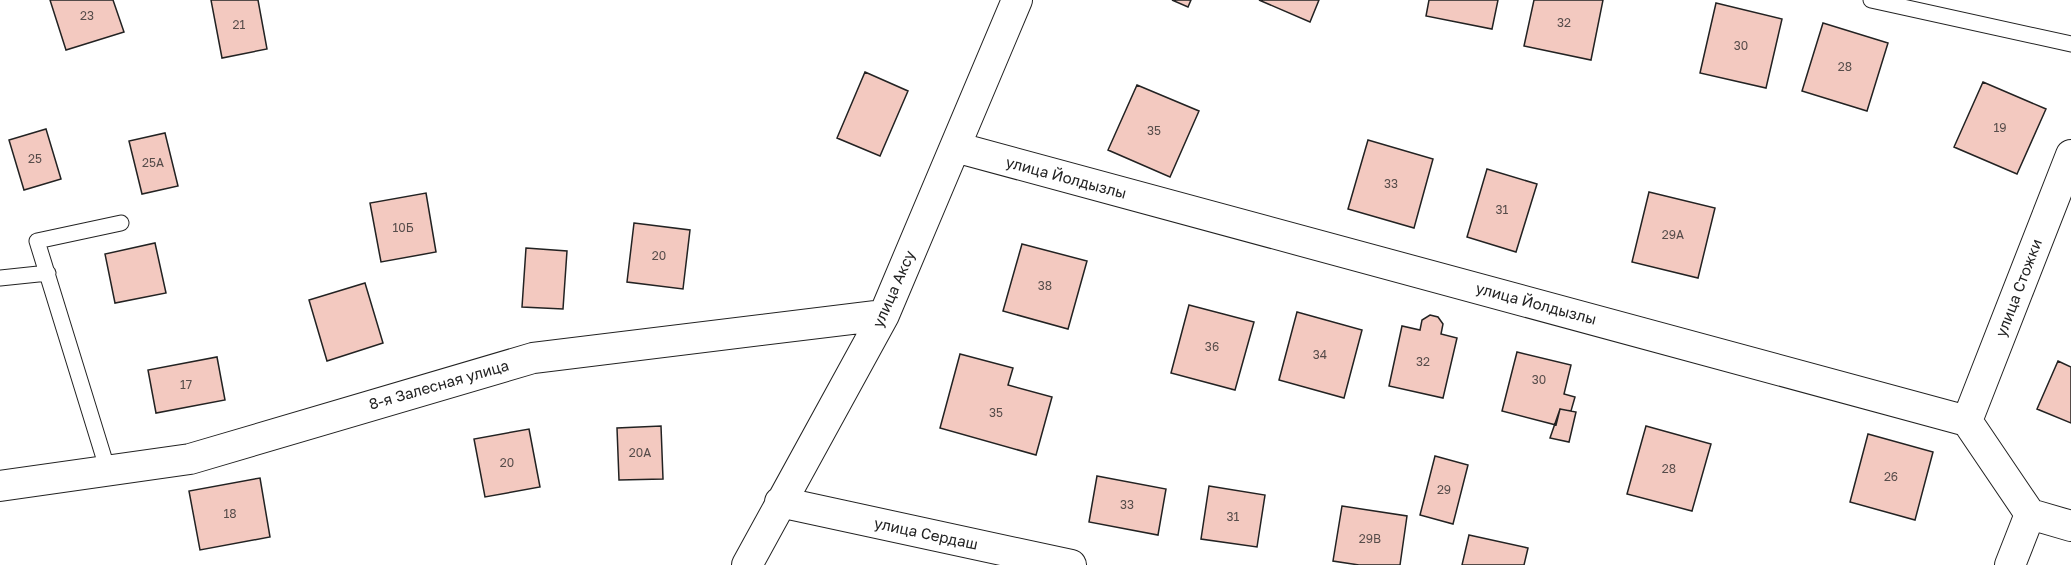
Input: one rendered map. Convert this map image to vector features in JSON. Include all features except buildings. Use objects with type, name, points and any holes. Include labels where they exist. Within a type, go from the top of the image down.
[{"type":"street","name":"улица Аксу","points":[[747,565],[884,315],[1017,0]]},
{"type":"street","name":"улица Йолдызлы","points":[[955,147],[1967,421]]},
{"type":"street","name":"улица Стожки","points":[[1967,421],[2071,155]]},
{"type":"street","name":"8-я Залесная улица","points":[[0,486],[190,459],[533,358],[884,315]]},
{"type":"street","points":[[1967,421],[2030,514],[2071,526]]},
{"type":"street","name":"улица Сердаш","points":[[780,502],[1071,565]]},
{"type":"street","points":[[2010,565],[2030,514]]},
{"type":"lane","points":[[1871,0],[2071,44]]},
{"type":"lane","points":[[108,471],[37,242],[121,223]]},
{"type":"lane","points":[[0,278],[48,273]]}]
